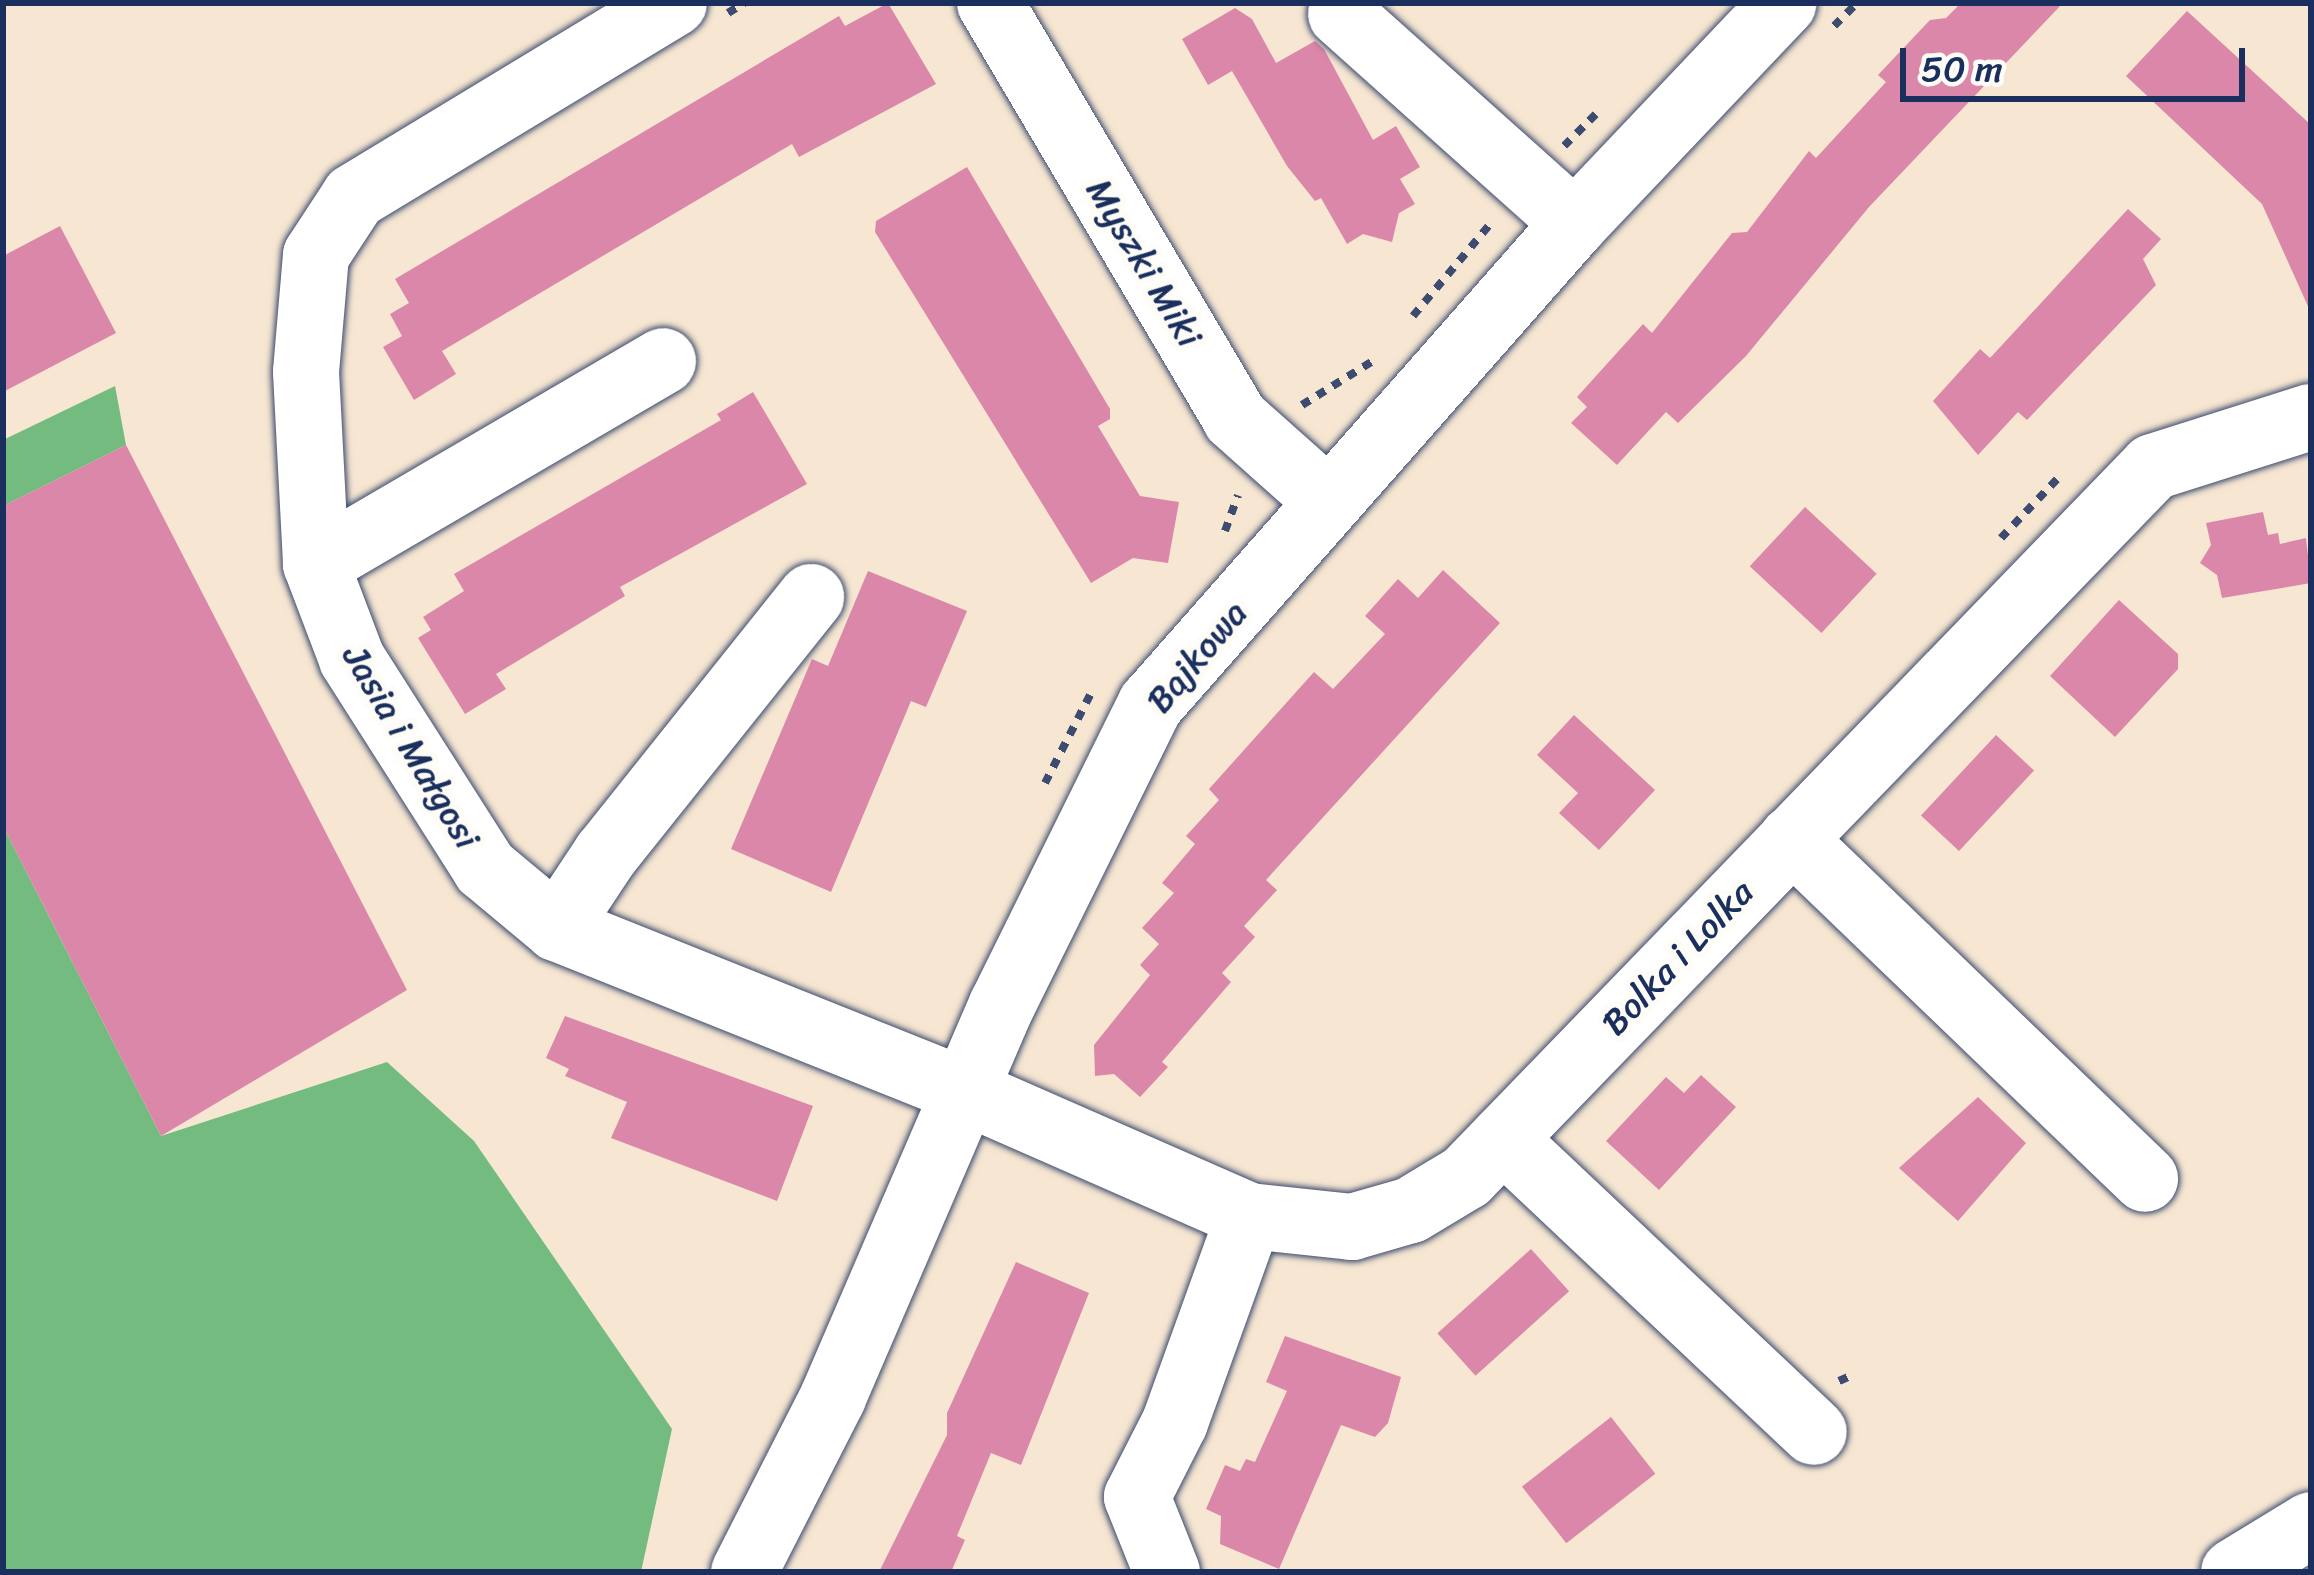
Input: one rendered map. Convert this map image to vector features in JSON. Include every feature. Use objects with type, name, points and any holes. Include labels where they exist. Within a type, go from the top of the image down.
[{"type":"street","name":"Myszki Miki","points":[[990,3],[1235,418],[1327,500]]},
{"type":"street","name":"Bajkowa","points":[[744,1572],[832,1397],[962,1090],[1151,704],[1327,500],[1414,412],[1553,201],[1784,3]]},
{"type":"street","name":"Jasia i Małgosi","points":[[699,9],[354,197],[316,255],[306,372],[316,564],[352,659],[440,804],[485,868],[557,928],[962,1090]]},
{"type":"street","points":[[1341,14],[1553,201]]},
{"type":"street","points":[[316,564],[663,362]]},
{"type":"street","name":"Bolka i Lolka","points":[[962,1090],[1249,1216],[1352,1227],[1411,1210],[1466,1178],[2153,467],[2311,417]]},
{"type":"street","points":[[557,928],[606,854],[811,597]]},
{"type":"street","points":[[1792,839],[2146,1179]]},
{"type":"street","points":[[1503,1139],[1814,1432]]},
{"type":"street","points":[[1167,1572],[1137,1497],[1175,1422],[1249,1216]]},
{"type":"street","points":[[2234,1572],[2311,1525]]},
{"type":"path","points":[[699,9],[745,3]]},
{"type":"path","points":[[1404,326],[1553,201],[1611,99]]},
{"type":"path","points":[[1290,412],[1374,362],[1389,344]]},
{"type":"green space","points":[[115,386],[126,445],[3,506],[3,440]]},
{"type":"green space","points":[[3,826],[161,1136],[387,1062],[474,1141],[672,1429],[641,1572],[3,1572]]},
{"type":"building","points":[[888,3],[936,84],[799,157],[792,144],[442,351],[456,374],[414,400],[383,347],[402,336],[390,314],[409,303],[395,279],[839,16],[845,26]]},
{"type":"building","points":[[1961,3],[2063,3],[1869,207],[1746,356],[1678,423],[1666,412],[1617,465],[1571,423],[1587,407],[1577,397],[1643,324],[1652,333],[1732,233],[1747,232],[1809,151],[1816,158],[1886,82],[1878,75],[1930,20],[1946,18]]},
{"type":"building","points":[[1235,8],[1252,19],[1276,63],[1315,41],[1324,49],[1373,140],[1396,126],[1420,167],[1400,179],[1415,204],[1399,213],[1392,242],[1363,234],[1347,244],[1321,198],[1315,201],[1287,166],[1232,71],[1208,85],[1182,39]]},
{"type":"building","points":[[2187,11],[2311,125],[2311,313],[2262,204],[2126,76]]},
{"type":"building","points":[[967,167],[1110,409],[1110,419],[1098,426],[1140,496],[1179,502],[1168,563],[1133,558],[1091,583],[875,232],[876,221]]},
{"type":"building","points":[[2128,209],[2161,239],[2143,259],[2156,285],[2027,420],[2018,412],[1978,455],[1933,401],[1980,349],[1990,358]]},
{"type":"building","points":[[60,226],[116,333],[3,392],[3,256]]},
{"type":"building","points":[[753,392],[807,484],[620,587],[625,596],[496,674],[506,689],[465,714],[418,638],[431,630],[423,617],[464,591],[454,574],[721,420],[717,414]]},
{"type":"building","points":[[126,445],[407,990],[161,1136],[3,826],[3,506]]},
{"type":"building","points":[[1805,507],[1877,574],[1821,633],[1750,566]]},
{"type":"building","points":[[2263,512],[2268,535],[2278,533],[2280,544],[2306,538],[2311,583],[2222,598],[2217,575],[2200,563],[2211,545],[2206,523]]},
{"type":"building","points":[[1443,570],[1500,623],[1266,880],[1277,890],[1244,926],[1255,937],[1222,973],[1231,982],[1162,1062],[1168,1067],[1140,1097],[1114,1074],[1095,1076],[1094,1045],[1150,975],[1140,965],[1159,944],[1142,928],[1174,893],[1162,883],[1195,844],[1186,836],[1219,800],[1209,789],[1314,672],[1333,689],[1385,634],[1365,616],[1398,579],[1418,598]]},
{"type":"building","points":[[868,571],[967,611],[926,707],[911,701],[831,892],[731,849],[812,659],[828,666]]},
{"type":"building","points":[[2119,600],[2178,654],[2178,669],[2115,737],[2050,676]]},
{"type":"building","points":[[1574,715],[1655,790],[1599,850],[1559,813],[1578,793],[1537,755]]},
{"type":"building","points":[[1996,735],[2034,770],[1959,851],[1921,815]]},
{"type":"building","points":[[565,1016],[813,1106],[777,1201],[611,1138],[627,1102],[565,1076],[569,1069],[546,1058]]},
{"type":"building","points":[[1701,1075],[1736,1107],[1659,1190],[1606,1141],[1666,1077],[1684,1093]]},
{"type":"building","points":[[1978,1097],[2026,1143],[1958,1221],[1899,1168]]},
{"type":"building","points":[[1531,1249],[1569,1291],[1476,1376],[1437,1333]]},
{"type":"building","points":[[1016,1262],[1089,1293],[1021,1465],[991,1453],[957,1536],[965,1540],[951,1572],[879,1572],[947,1435],[947,1413]]},
{"type":"building","points":[[1285,1336],[1401,1377],[1388,1423],[1375,1437],[1341,1425],[1279,1569],[1220,1544],[1221,1516],[1206,1509],[1225,1465],[1240,1471],[1246,1459],[1255,1462],[1287,1391],[1266,1382]]},
{"type":"building","points":[[1611,1417],[1655,1474],[1566,1543],[1522,1487]]}]
